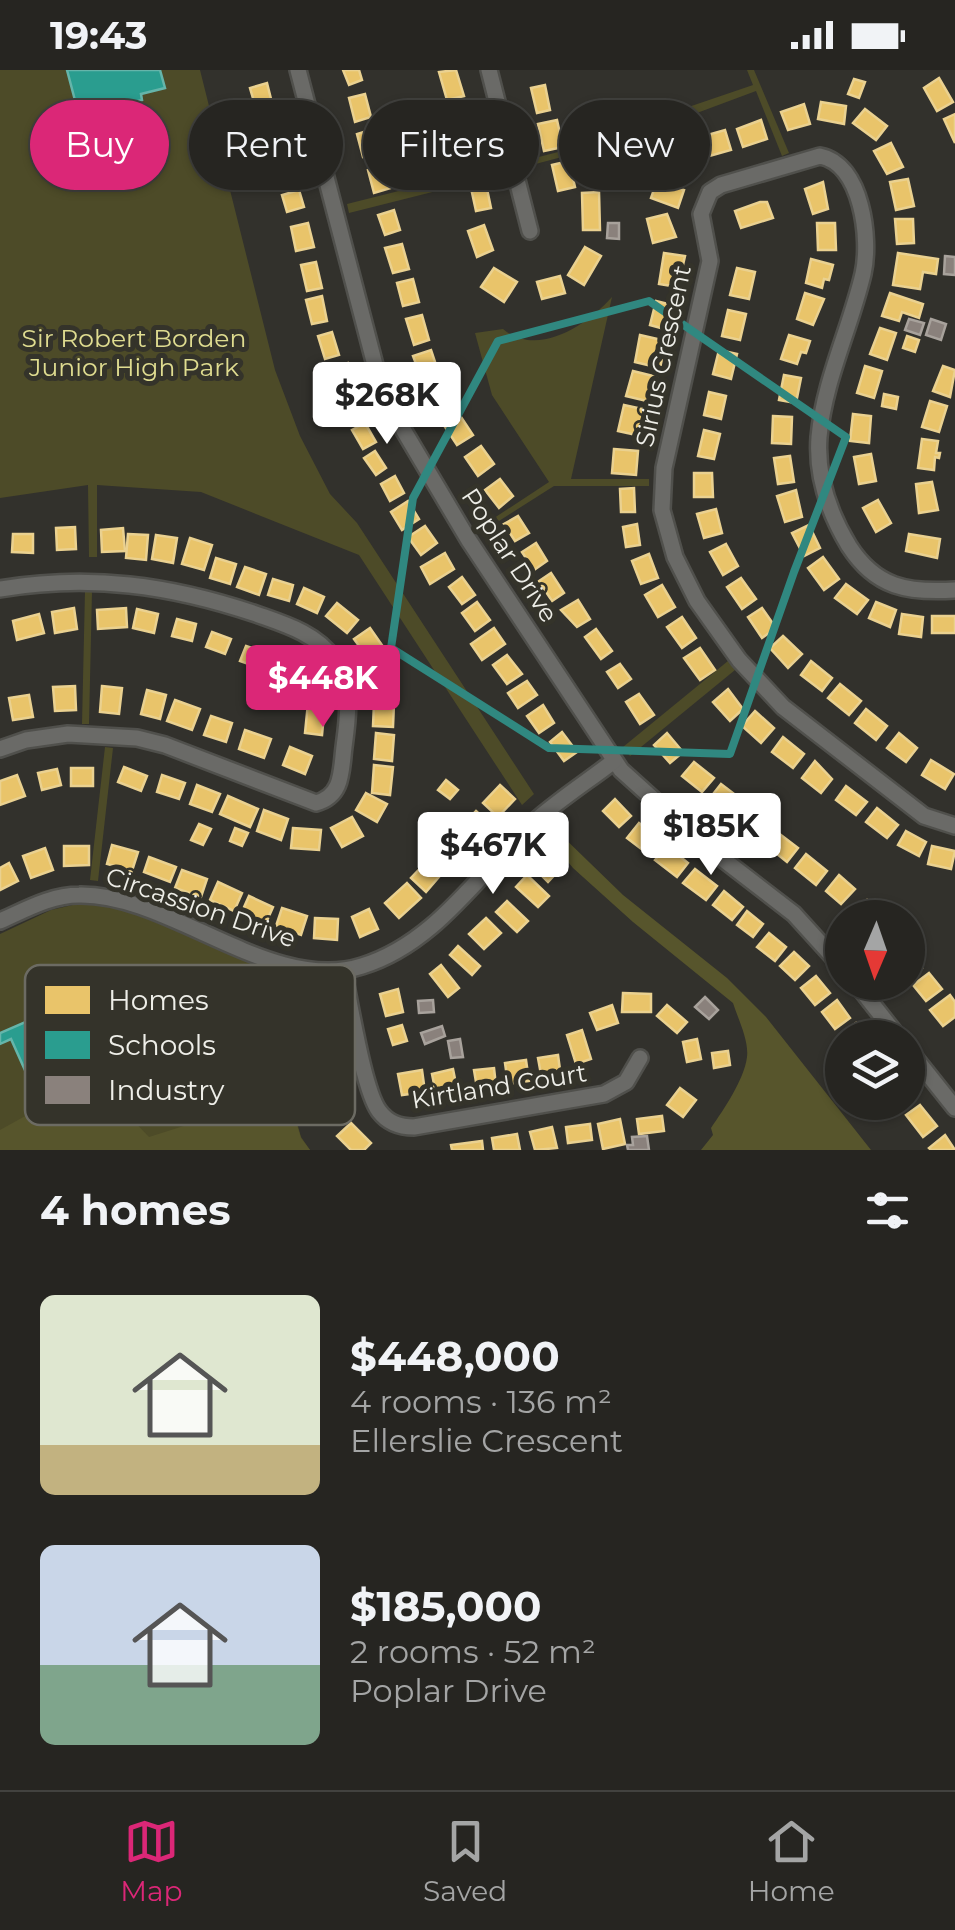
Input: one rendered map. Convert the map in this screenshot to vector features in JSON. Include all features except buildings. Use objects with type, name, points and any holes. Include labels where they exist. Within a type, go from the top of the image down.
[{"type":"street","name":"Poplar Drive","points":[[298,70],[375,364],[388,398],[468,540],[614,761],[702,843],[794,914],[825,948]]},
{"type":"street","points":[[489,70],[530,230]]},
{"type":"street","name":"Sirius Crescent","points":[[955,590],[912,592],[869,570],[838,528],[823,490],[819,437],[830,381],[864,270],[864,229],[857,192],[845,167],[820,156],[721,185],[710,192],[700,214],[710,262],[664,468],[662,510],[675,557],[697,601],[739,660],[783,707],[924,816],[955,826]]},
{"type":"street","points":[[0,589],[116,581],[154,586],[228,605],[320,643],[344,676],[348,704],[338,787],[328,799],[316,803],[165,744],[138,738],[68,734],[26,740],[0,749]]},
{"type":"street","name":"Circassion Drive","points":[[355,966],[384,958],[420,936],[537,819],[614,761]]},
{"type":"street","name":"Circassion Drive","points":[[0,921],[60,897],[104,896],[281,963],[298,965]]},
{"type":"street","points":[[869,1000],[884,1020]]},
{"type":"street","name":"Kirtland Court","points":[[355,1026],[372,1099],[385,1118],[400,1126],[414,1127],[604,1094],[626,1082],[640,1058]]},
{"type":"street","points":[[925,1070],[955,1108]]},
{"type":"highlighted area","points":[[649,301],[846,437],[730,754],[549,748],[391,648],[413,498],[498,341]]},
{"type":"green space","name":"Sir Robert Borden Junior High Park","points":[[0,70],[200,70],[208,100],[189,100],[189,190],[230,190],[275,370],[300,436],[330,494],[357,523],[534,794],[522,805],[359,555],[201,492],[97,485],[97,557],[89,557],[88,485],[0,498]]},
{"type":"green space","points":[[747,70],[754,70],[789,153],[782,156],[756,91],[710,108],[709,100],[753,85]]},
{"type":"green space","points":[[559,152],[559,158],[539,163],[539,157]]},
{"type":"green space","points":[[403,190],[440,190],[349,213],[347,204]]},
{"type":"green space","points":[[612,297],[571,479],[649,479],[649,486],[554,486],[491,526],[488,522],[549,482],[492,395],[475,333],[503,329],[517,337],[546,339],[576,327]]},
{"type":"green space","points":[[85,591],[92,591],[89,724],[82,724]]},
{"type":"green space","points":[[728,661],[735,670],[630,756],[623,747]]},
{"type":"green space","points":[[105,747],[113,748],[98,881],[90,880]]},
{"type":"green space","points":[[77,904],[124,910],[252,960],[253,965],[25,965],[25,1125],[298,1125],[310,1150],[0,1150],[0,934],[51,910]]},
{"type":"shaded area","points":[[556,830],[623,895],[727,978],[766,1017],[825,1092],[825,1120],[847,1120],[871,1150],[701,1150],[713,1135],[711,1128],[733,1094],[747,1057],[733,1003],[633,922],[573,868],[548,838]]},
{"type":"shaded area","points":[[25,1116],[25,1125],[138,1125],[149,1137],[187,1125],[297,1125],[310,1150],[0,1150],[0,1130]]}]
